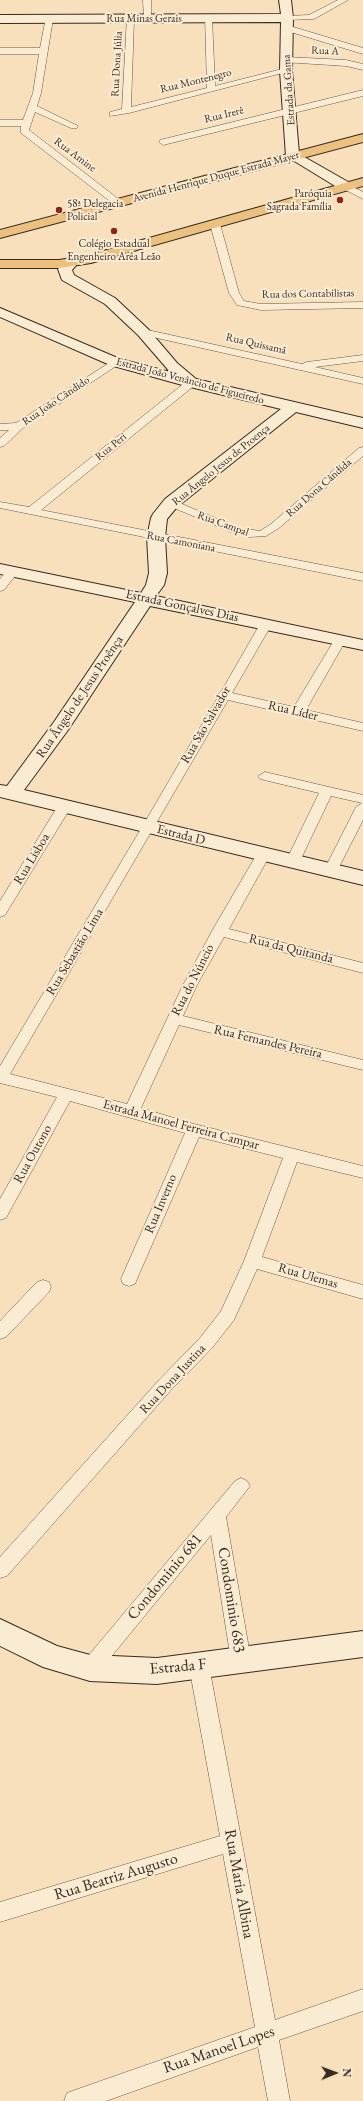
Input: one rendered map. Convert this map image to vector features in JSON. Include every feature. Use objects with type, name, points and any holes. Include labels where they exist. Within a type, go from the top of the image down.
[{"type":"main road","name":"Avenida Henrique Duque Estrada Mayer","points":[[0,234],[363,138]]},
{"type":"main road","points":[[0,264],[71,263],[363,182]]},
{"type":"street","points":[[147,0],[148,15]]},
{"type":"street","name":"Estrada da Gama","points":[[285,0],[287,23],[286,66],[293,156]]},
{"type":"street","points":[[287,23],[310,17],[344,0]]},
{"type":"street","name":"Rua Minas Gerais","points":[[0,19],[130,19],[148,15],[287,23]]},
{"type":"street","points":[[208,18],[211,90]]},
{"type":"street","points":[[0,123],[26,123],[33,108],[49,19]]},
{"type":"street","name":"Rua Dona Júlia","points":[[126,111],[130,19]]},
{"type":"street","points":[[287,23],[363,51]]},
{"type":"street","points":[[0,51],[44,51]]},
{"type":"street","name":"Rua A","points":[[286,66],[346,63],[363,66]]},
{"type":"street","name":"Rua Montenegro","points":[[113,114],[211,90],[286,66]]},
{"type":"street","name":"Rua Irerê","points":[[163,142],[363,93]]},
{"type":"street","points":[[33,108],[74,126]]},
{"type":"street","name":"Rua Amine","points":[[26,123],[24,128],[25,133],[118,203]]},
{"type":"street","points":[[293,156],[363,196]]},
{"type":"street","name":"Rua dos Contabilistas","points":[[215,224],[234,293],[241,303],[261,307],[363,305]]},
{"type":"street","points":[[71,263],[65,270],[67,277],[107,299],[143,332],[172,366],[191,383]]},
{"type":"street","name":"Estrada João Venâncio de Figueiredo","points":[[0,312],[115,362],[191,383],[363,423]]},
{"type":"street","name":"Rua Quissamã","points":[[143,332],[363,381]]},
{"type":"street","points":[[298,366],[363,358]]},
{"type":"street","name":"Rua João Cândido","points":[[0,444],[19,426],[115,362]]},
{"type":"street","name":"Rua Peri","points":[[32,511],[191,383]]},
{"type":"street","name":"Rua Ângelo Jesus de Proença","points":[[147,599],[155,585],[158,573],[156,537],[159,518],[171,504],[293,407]]},
{"type":"street","points":[[0,427],[19,426]]},
{"type":"street","name":"Rua Dona Cândida","points":[[275,526],[363,450]]},
{"type":"street","name":"Rua Campal","points":[[171,504],[249,534],[262,534],[275,526]]},
{"type":"street","name":"Rua Camoniana","points":[[0,505],[363,577]]},
{"type":"street","points":[[0,587],[6,571]]},
{"type":"street","name":"Estrada Gonçalves Dias","points":[[6,571],[147,599],[363,645]]},
{"type":"street","name":"Rua Ângelo de Jesus Proênça","points":[[3,792],[61,726],[147,599]]},
{"type":"street","name":"Rua São Salvador","points":[[149,827],[223,695],[266,624]]},
{"type":"street","points":[[298,712],[340,640]]},
{"type":"street","name":"Rua Líder","points":[[223,695],[363,727]]},
{"type":"street","points":[[265,776],[363,799]]},
{"type":"street","points":[[293,861],[327,790]]},
{"type":"street","name":"Estrada D","points":[[3,792],[363,878]]},
{"type":"street","name":"Rua Lisboa","points":[[0,912],[64,807]]},
{"type":"street","points":[[331,870],[363,807]]},
{"type":"street","name":"Rua Sebastião Lima","points":[[0,1077],[149,827]]},
{"type":"street","name":"Rua do Núncio","points":[[132,1110],[174,1019],[219,931],[263,854]]},
{"type":"street","name":"Rua da Quitanda","points":[[219,931],[363,968]]},
{"type":"street","name":"Rua Fernandes Pereira","points":[[174,1019],[363,1065]]},
{"type":"street","name":"Estrada Manoel Ferreira Campar","points":[[0,1077],[66,1095],[132,1110],[194,1130],[363,1172]]},
{"type":"street","name":"Rua Outono","points":[[0,1214],[66,1095]]},
{"type":"street","name":"Rua Inverno","points":[[129,1279],[194,1130]]},
{"type":"street","name":"Rua Dona Justina","points":[[0,1570],[166,1385],[206,1343],[228,1315],[252,1261],[292,1154]]},
{"type":"street","name":"Rua Ulemas","points":[[252,1261],[363,1292]]},
{"type":"street","points":[[0,1332],[43,1288]]},
{"type":"street","name":"Condominio 681","points":[[90,1668],[240,1486]]},
{"type":"street","name":"Condominio 683","points":[[217,1515],[241,1660]]},
{"type":"street","name":"Estrada F","points":[[0,1631],[26,1646],[54,1658],[90,1668],[157,1671],[363,1644]]},
{"type":"street","name":"Rua Maria Albina","points":[[199,1666],[279,2101]]},
{"type":"street","name":"Rua Beatriz Augusto","points":[[0,1912],[232,1842]]},
{"type":"street","name":"Rua Manoel Lopes","points":[[75,2101],[363,2000]]},
{"type":"place","name":"Paróquia Sagrada Família","points":[[340,200]]},
{"type":"place","name":"58ª Delegacia Policial","points":[[59,210]]},
{"type":"place","name":"Colégio Estadual Engenheiro Arêa Leão","points":[[114,231]]}]
